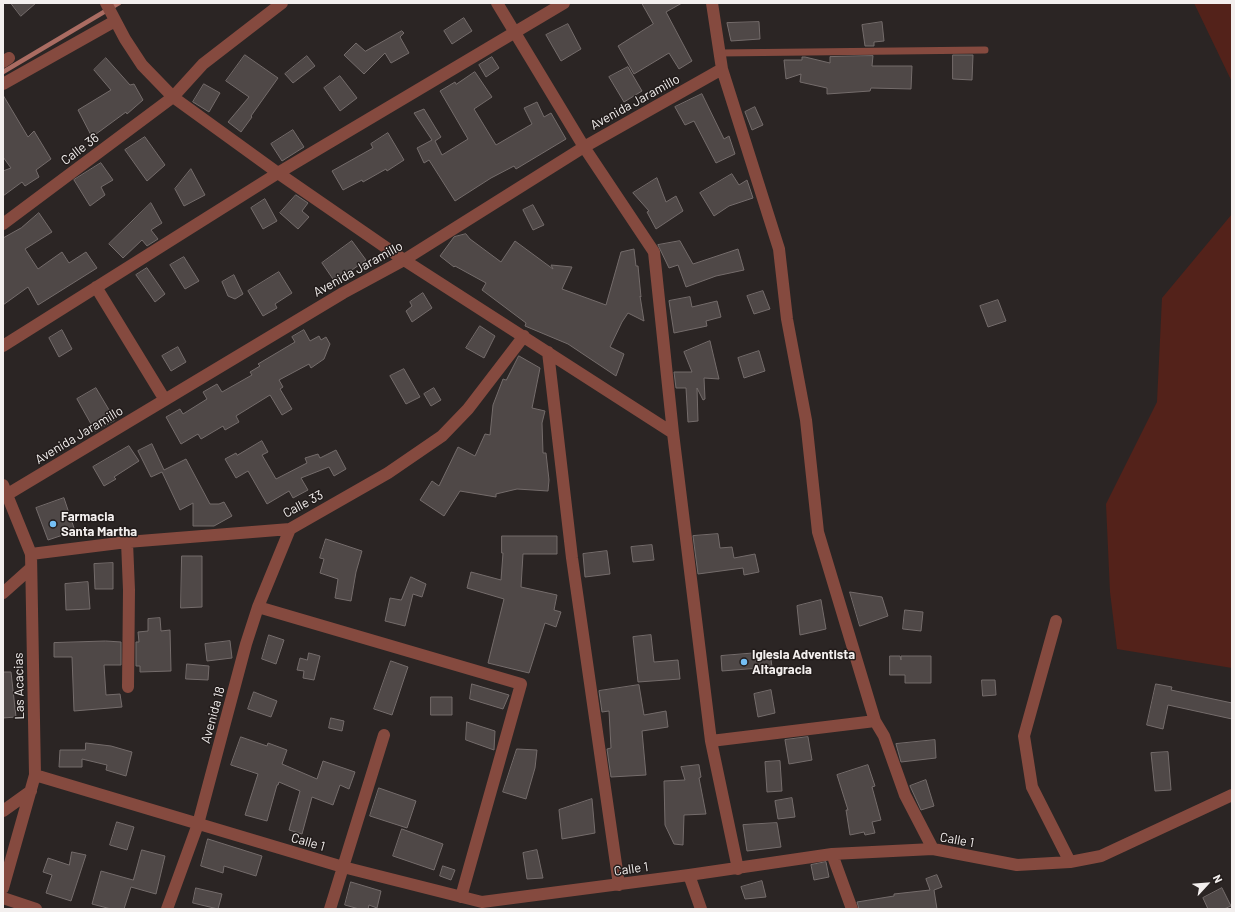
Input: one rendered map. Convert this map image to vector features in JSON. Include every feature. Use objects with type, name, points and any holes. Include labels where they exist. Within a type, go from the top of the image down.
[{"type":"street","points":[[106,3],[113,18],[142,65],[173,97],[278,173],[404,260],[524,336],[672,434]]},
{"type":"street","name":"Calle 36","points":[[3,224],[173,97],[203,64],[282,3]]},
{"type":"street","points":[[497,3],[584,146],[654,252],[672,434],[711,741],[738,868]]},
{"type":"street","points":[[3,346],[278,173],[564,3]]},
{"type":"street","points":[[712,3],[722,69],[779,249],[787,319],[806,420],[818,532],[875,720],[884,736],[905,795],[933,849]]},
{"type":"street","points":[[3,84],[113,18]]},
{"type":"street","points":[[3,55],[9,58],[3,62]]},
{"type":"street","name":"Avenida Jaramillo","points":[[5,489],[165,400],[343,293],[404,260],[584,146],[722,69]]},
{"type":"street","points":[[96,287],[165,400]]},
{"type":"street","name":"Calle 33","points":[[31,554],[127,542],[290,529],[388,473],[442,436],[468,409],[524,336]]},
{"type":"street","points":[[548,352],[572,558],[619,885]]},
{"type":"street","name":"Las Acacias","points":[[3,888],[35,775],[31,554],[5,489]]},
{"type":"street","name":"Avenida 18","points":[[167,909],[198,824],[246,644],[258,607],[290,529]]},
{"type":"street","points":[[127,542],[129,590],[128,687]]},
{"type":"street","points":[[3,593],[31,568]]},
{"type":"street","points":[[258,607],[521,684],[461,897]]},
{"type":"street","points":[[1056,620],[1024,736],[1032,787],[1070,862]]},
{"type":"street","points":[[711,741],[875,720]]},
{"type":"street","points":[[330,909],[384,735]]},
{"type":"street","name":"Calle 1","points":[[35,775],[343,867],[482,902],[619,885],[832,854],[933,849],[1017,865],[1070,862],[1101,856],[1232,795]]},
{"type":"street","points":[[3,812],[31,791]]},
{"type":"street","points":[[832,854],[852,909]]},
{"type":"street","points":[[690,875],[701,909]]},
{"type":"street","points":[[3,898],[36,909]]},
{"type":"lane","points":[[720,54],[985,50]]},
{"type":"shaded area","points":[[1194,3],[1232,3],[1232,82]]},
{"type":"shaded area","points":[[1232,214],[1232,668],[1117,649],[1110,592],[1106,504],[1157,402],[1162,298]]},
{"type":"building","points":[[11,3],[36,3],[21,16]]},
{"type":"building","points":[[642,3],[682,3],[666,12],[692,61],[679,69],[669,53],[634,74],[618,46],[653,24]]},
{"type":"building","points":[[464,18],[472,31],[452,44],[444,31]]},
{"type":"building","points":[[759,22],[760,39],[731,41],[727,23]]},
{"type":"building","points":[[882,22],[884,41],[874,42],[874,46],[865,46],[862,25]]},
{"type":"building","points":[[568,24],[581,49],[561,61],[546,35]]},
{"type":"building","points":[[402,31],[404,33],[400,37],[409,53],[391,63],[385,53],[364,74],[344,55],[356,43],[365,51]]},
{"type":"building","points":[[245,55],[278,78],[241,132],[228,122],[249,97],[226,81]]},
{"type":"building","points":[[953,55],[973,55],[972,80],[953,79]]},
{"type":"building","points":[[307,56],[315,66],[293,83],[285,74]]},
{"type":"building","points":[[873,56],[872,66],[912,66],[911,89],[871,88],[870,91],[827,94],[827,88],[800,82],[801,74],[786,79],[784,60],[802,60],[802,57],[805,57],[830,63],[830,57]]},
{"type":"building","points":[[492,57],[499,68],[486,77],[479,65]]},
{"type":"building","points":[[106,58],[130,85],[134,84],[143,100],[127,114],[126,112],[92,137],[78,110],[111,90],[94,70]]},
{"type":"building","points":[[628,67],[642,91],[624,102],[609,77]]},
{"type":"building","points":[[475,72],[492,97],[474,109],[496,145],[532,124],[524,108],[537,102],[544,117],[551,113],[566,139],[516,169],[514,166],[491,178],[455,201],[429,160],[424,163],[417,148],[432,140],[414,113],[424,109],[441,137],[435,141],[442,155],[468,139],[440,91],[455,82],[456,84]]},
{"type":"building","points":[[340,76],[357,98],[340,111],[324,88]]},
{"type":"building","points":[[204,84],[220,93],[209,112],[193,102]]},
{"type":"building","points":[[702,94],[724,139],[729,136],[735,154],[716,163],[694,121],[685,125],[675,107]]},
{"type":"building","points":[[3,95],[28,137],[34,131],[51,159],[36,170],[39,177],[25,186],[22,182],[3,196],[3,171],[11,168],[3,157]]},
{"type":"building","points":[[755,107],[763,125],[752,130],[745,112]]},
{"type":"building","points":[[293,130],[304,147],[282,161],[271,144]]},
{"type":"building","points":[[388,133],[404,160],[387,171],[386,169],[363,182],[362,180],[343,190],[332,171],[373,148],[371,144]]},
{"type":"building","points":[[145,137],[165,165],[147,181],[125,150]]},
{"type":"building","points":[[101,163],[113,180],[101,187],[105,195],[90,206],[74,180]]},
{"type":"building","points":[[191,169],[205,195],[184,206],[175,189]]},
{"type":"building","points":[[732,174],[739,185],[747,180],[753,198],[729,206],[714,216],[700,193]]},
{"type":"building","points":[[657,178],[666,202],[676,196],[683,211],[656,229],[647,212],[649,211],[633,193]]},
{"type":"building","points":[[296,195],[308,203],[302,211],[309,217],[298,229],[280,213]]},
{"type":"building","points":[[265,199],[277,221],[263,229],[251,208]]},
{"type":"building","points":[[151,203],[162,223],[151,230],[158,239],[147,246],[142,240],[123,258],[109,244]]},
{"type":"building","points":[[533,205],[544,225],[533,230],[523,210]]},
{"type":"building","points":[[39,213],[52,232],[25,249],[38,269],[62,252],[69,263],[86,252],[97,268],[38,305],[28,287],[3,305],[3,238],[21,228]]},
{"type":"building","points":[[466,234],[470,239],[501,262],[515,241],[553,269],[551,265],[572,267],[562,289],[606,305],[621,252],[634,249],[636,266],[638,266],[641,297],[640,296],[644,321],[628,313],[622,322],[610,347],[624,354],[616,376],[568,344],[525,326],[526,323],[482,290],[486,283],[455,266],[454,267],[440,256],[454,237]]},
{"type":"building","points":[[352,241],[366,260],[335,282],[322,263]]},
{"type":"building","points":[[680,241],[693,264],[738,249],[744,270],[716,276],[686,287],[678,265],[669,268],[658,245]]},
{"type":"building","points":[[184,257],[199,281],[185,289],[170,265]]},
{"type":"building","points":[[147,268],[165,294],[155,302],[136,275]]},
{"type":"building","points":[[279,272],[292,293],[275,304],[277,308],[263,316],[248,291]]},
{"type":"building","points":[[234,275],[243,294],[235,299],[228,296],[222,282]]},
{"type":"building","points":[[763,291],[770,309],[754,314],[747,296]]},
{"type":"building","points":[[423,293],[432,308],[412,322],[406,311],[412,306],[410,302]]},
{"type":"building","points":[[690,297],[692,307],[717,301],[721,317],[706,321],[707,326],[674,333],[669,301]]},
{"type":"building","points":[[998,300],[1006,321],[988,327],[980,306]]},
{"type":"building","points":[[480,326],[495,336],[484,358],[466,348]]},
{"type":"building","points":[[62,330],[72,349],[59,357],[49,338]]},
{"type":"building","points":[[304,330],[310,341],[319,336],[321,340],[326,337],[330,344],[324,359],[311,368],[309,364],[279,380],[283,387],[280,389],[292,409],[282,415],[270,395],[236,416],[239,422],[225,430],[223,426],[201,439],[198,434],[181,444],[166,417],[180,409],[183,414],[207,399],[203,392],[217,384],[222,392],[252,375],[250,372],[260,366],[258,364],[295,342],[292,337]]},
{"type":"building","points":[[710,341],[719,379],[704,378],[705,399],[703,400],[697,388],[698,421],[688,422],[686,388],[676,388],[674,372],[692,372],[684,352]]},
{"type":"building","points":[[178,347],[186,362],[171,371],[162,356]]},
{"type":"building","points":[[759,351],[765,371],[744,378],[738,358]]},
{"type":"building","points":[[519,356],[540,368],[532,408],[545,411],[542,423],[543,453],[546,453],[549,480],[548,491],[517,489],[496,494],[496,497],[460,491],[444,516],[420,500],[432,481],[439,486],[458,447],[475,456],[485,434],[490,435],[493,405],[503,379],[506,380]]},
{"type":"building","points":[[404,369],[420,397],[406,404],[390,376]]},
{"type":"building","points":[[96,388],[115,420],[95,431],[77,399]]},
{"type":"building","points":[[434,388],[441,400],[431,406],[424,394]]},
{"type":"building","points":[[262,441],[268,452],[262,455],[276,479],[307,463],[305,458],[318,454],[320,458],[336,450],[346,469],[334,476],[329,467],[301,478],[308,490],[293,498],[289,491],[267,504],[248,471],[236,478],[225,459],[236,453],[237,455]]},
{"type":"building","points":[[152,444],[164,470],[186,459],[210,504],[219,504],[224,502],[232,516],[214,526],[193,526],[193,503],[180,510],[162,472],[151,477],[138,451]]},
{"type":"building","points":[[129,446],[139,461],[114,477],[116,479],[104,486],[93,467]]},
{"type":"building","points":[[64,498],[75,531],[48,540],[36,508]]},
{"type":"building","points":[[718,534],[720,548],[732,547],[734,558],[755,554],[759,572],[744,575],[743,568],[698,574],[693,536]]},
{"type":"building","points":[[502,536],[557,536],[557,554],[523,554],[521,587],[557,595],[554,610],[561,612],[556,627],[545,623],[529,673],[488,663],[504,599],[467,588],[471,572],[501,580],[503,553]]},
{"type":"building","points":[[326,539],[362,551],[356,572],[351,601],[335,598],[338,579],[320,573],[324,559],[320,558]]},
{"type":"building","points":[[652,545],[654,560],[633,562],[631,547]]},
{"type":"building","points":[[607,551],[610,574],[585,577],[583,554]]},
{"type":"building","points":[[182,556],[202,556],[202,607],[181,608]]},
{"type":"building","points":[[113,563],[113,589],[95,589],[94,564]]},
{"type":"building","points":[[411,577],[426,584],[422,597],[413,594],[405,626],[385,621],[390,598],[401,600]]},
{"type":"building","points":[[88,582],[90,609],[66,610],[65,584]]},
{"type":"building","points":[[850,592],[882,597],[888,616],[860,626]]},
{"type":"building","points":[[821,600],[826,629],[800,635],[797,606]]},
{"type":"building","points":[[905,610],[923,612],[921,631],[903,629]]},
{"type":"building","points":[[160,618],[161,631],[170,630],[171,671],[140,672],[140,666],[136,666],[136,642],[139,642],[138,632],[148,631],[148,619]]},
{"type":"building","points":[[269,635],[284,640],[276,664],[262,659]]},
{"type":"building","points":[[651,635],[654,662],[678,660],[680,679],[638,682],[633,637]]},
{"type":"building","points":[[106,641],[121,642],[121,665],[104,665],[106,695],[120,694],[122,707],[74,711],[72,657],[54,657],[54,643]]},
{"type":"building","points":[[230,641],[232,658],[207,661],[205,644]]},
{"type":"building","points":[[770,652],[772,667],[722,671],[721,656]]},
{"type":"building","points":[[309,653],[320,656],[314,680],[303,678],[304,671],[297,670],[300,658],[307,660]]},
{"type":"building","points":[[890,656],[900,656],[901,660],[901,656],[931,656],[931,683],[905,683],[905,675],[890,675]]},
{"type":"building","points":[[391,661],[408,667],[392,715],[374,709]]},
{"type":"building","points":[[187,664],[209,666],[208,680],[186,679]]},
{"type":"building","points":[[3,672],[11,672],[16,717],[3,718]]},
{"type":"building","points":[[982,680],[995,680],[996,695],[983,696]]},
{"type":"building","points":[[472,684],[509,695],[503,709],[470,699]]},
{"type":"building","points":[[1156,684],[1172,687],[1171,690],[1232,703],[1232,719],[1168,705],[1163,729],[1147,725]]},
{"type":"building","points":[[639,685],[644,715],[666,711],[668,727],[642,731],[646,775],[611,777],[607,749],[611,748],[609,711],[602,712],[599,691]]},
{"type":"building","points":[[771,690],[775,713],[758,717],[754,694]]},
{"type":"building","points":[[254,692],[277,701],[271,717],[248,709]]},
{"type":"building","points":[[431,697],[452,697],[452,715],[431,715]]},
{"type":"building","points":[[331,718],[344,721],[342,731],[329,728]]},
{"type":"building","points":[[467,722],[495,731],[494,750],[466,740]]},
{"type":"building","points":[[241,737],[267,746],[268,743],[287,750],[282,764],[317,779],[323,761],[355,772],[349,789],[340,785],[333,805],[312,797],[302,834],[289,830],[300,791],[279,782],[267,821],[245,815],[258,774],[231,765]]},
{"type":"building","points":[[808,737],[812,760],[789,764],[785,740]]},
{"type":"building","points":[[935,740],[936,758],[901,762],[896,744]]},
{"type":"building","points":[[86,743],[111,746],[132,752],[126,776],[106,770],[107,765],[82,759],[82,767],[59,767],[60,750],[85,750]]},
{"type":"building","points":[[517,749],[537,750],[535,768],[526,799],[503,792]]},
{"type":"building","points":[[1168,752],[1171,790],[1155,791],[1151,753]]},
{"type":"building","points":[[780,761],[782,791],[767,792],[765,762]]},
{"type":"building","points":[[699,765],[701,777],[699,778],[706,814],[684,815],[683,845],[674,844],[665,825],[664,781],[685,780],[681,767]]},
{"type":"building","points":[[868,765],[875,786],[872,787],[881,820],[872,822],[875,833],[865,835],[864,832],[850,835],[846,810],[848,810],[837,775]]},
{"type":"building","points":[[926,780],[934,806],[921,810],[910,786]]},
{"type":"building","points":[[379,788],[416,801],[407,828],[370,816]]},
{"type":"building","points":[[792,798],[795,817],[778,819],[775,801]]},
{"type":"building","points":[[592,799],[595,833],[562,839],[559,810]]},
{"type":"building","points":[[117,822],[134,827],[127,850],[110,845]]},
{"type":"building","points":[[777,823],[781,847],[747,851],[743,825]]},
{"type":"building","points":[[402,829],[443,844],[434,870],[393,856]]},
{"type":"building","points":[[208,839],[262,856],[256,876],[224,866],[223,873],[201,866]]},
{"type":"building","points":[[142,850],[165,856],[156,894],[131,887],[124,909],[111,909],[92,904],[101,871],[133,880]]},
{"type":"building","points":[[537,850],[543,878],[527,879],[523,853]]},
{"type":"building","points":[[72,852],[86,855],[71,901],[46,893],[52,875],[43,872],[48,858],[69,865]]},
{"type":"building","points":[[826,862],[829,877],[814,880],[811,865]]},
{"type":"building","points":[[443,866],[455,870],[451,880],[440,876]]},
{"type":"building","points":[[937,875],[942,887],[934,890],[937,909],[859,909],[857,902],[894,896],[894,894],[930,890],[926,879]]},
{"type":"building","points":[[762,881],[766,897],[745,899],[741,887]]},
{"type":"building","points":[[351,882],[381,891],[377,908],[369,905],[368,909],[359,909],[345,905]]},
{"type":"building","points":[[196,888],[222,894],[218,909],[193,903]]},
{"type":"building","points":[[1222,888],[1231,906],[1224,909],[1208,909],[1203,898]]},
{"type":"waterway","points":[[3,72],[119,3]]},
{"type":"place","name":"Farmacia Santa Martha","points":[[53,524]]},
{"type":"place","name":"Iglesia Adventista Altagracia","points":[[744,662]]}]
